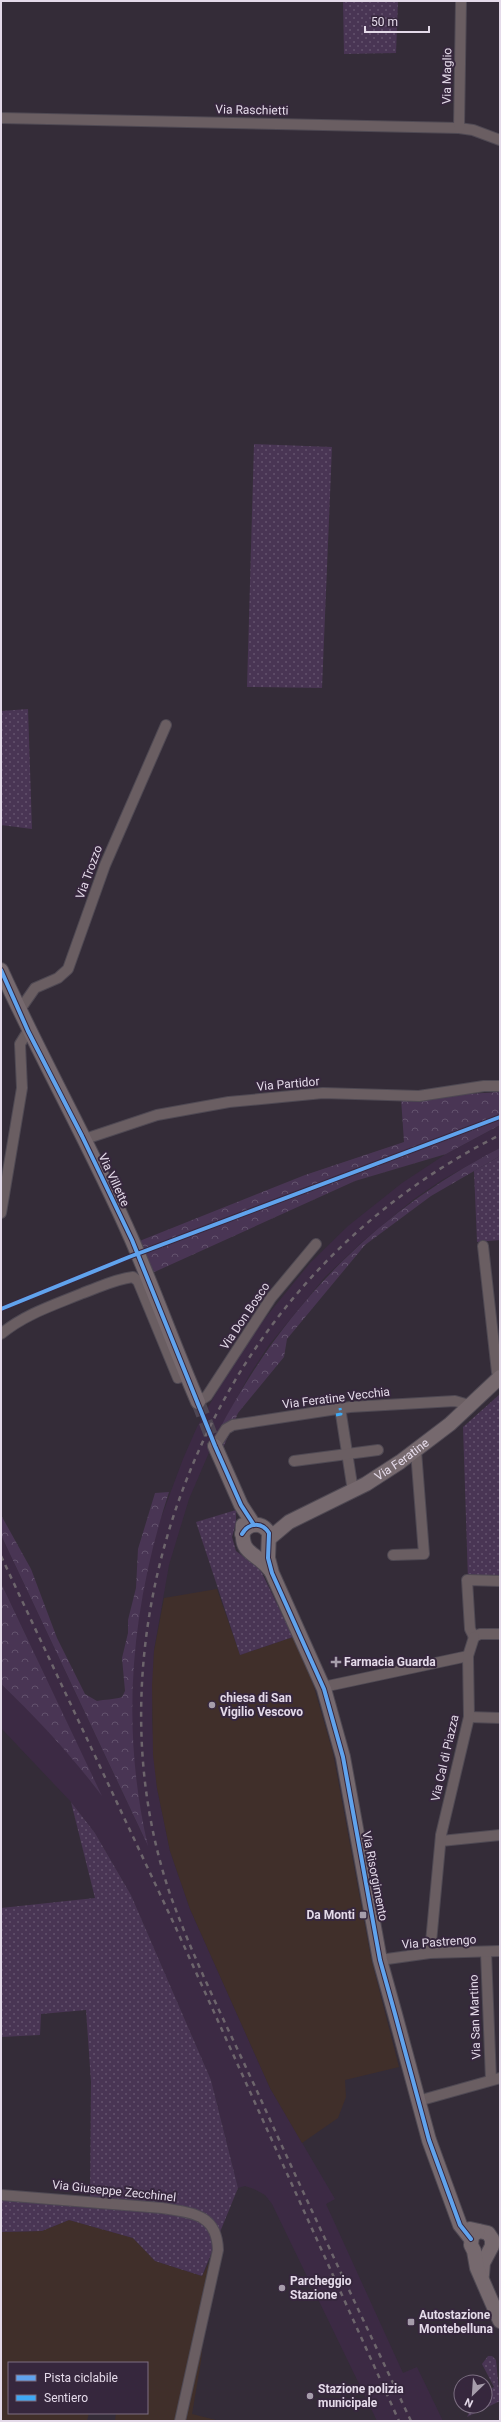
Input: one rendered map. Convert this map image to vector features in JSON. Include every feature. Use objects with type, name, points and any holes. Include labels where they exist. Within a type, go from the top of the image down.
[{"type":"street","name":"Via Maglio","points":[[459,128],[461,1]]},
{"type":"street","name":"Via Raschietti","points":[[1,118],[459,128],[472,130],[500,140]]},
{"type":"street","name":"Via Trozzo","points":[[19,1011],[35,988],[58,978],[68,969],[105,865],[166,725]]},
{"type":"street","name":"Via Villette","points":[[1,970],[28,1031],[82,1136],[132,1240],[144,1273],[198,1402]]},
{"type":"street","points":[[1,1213],[22,1088],[20,1044],[28,1031]]},
{"type":"street","name":"Via Partidor","points":[[82,1136],[88,1138],[157,1115],[229,1102],[323,1093],[419,1096],[484,1086],[500,1086]]},
{"type":"street","name":"Via Don Bosco","points":[[198,1402],[207,1396],[271,1298],[316,1244]]},
{"type":"street","name":"Via Feratine","points":[[269,1542],[289,1522],[353,1491],[416,1451],[500,1377],[497,1372],[484,1246]]},
{"type":"street","points":[[1,1334],[16,1322],[32,1313],[113,1281],[133,1277],[138,1281],[178,1378],[186,1376]]},
{"type":"street","name":"Via Feratine Vecchia","points":[[215,1446],[226,1429],[233,1425],[326,1410],[371,1404],[425,1402],[462,1402],[470,1405]]},
{"type":"street","points":[[341,1414],[353,1491]]},
{"type":"street","name":"Via Risorgimento","points":[[215,1446],[241,1505],[258,1525],[267,1530],[269,1542],[268,1558],[272,1573],[323,1687],[342,1757],[380,1960],[429,2140],[458,2218],[484,2241]]},
{"type":"street","points":[[294,1462],[378,1450]]},
{"type":"street","points":[[393,1555],[424,1554],[416,1451]]},
{"type":"street","name":"Via Risorgimento","points":[[241,1505],[243,1544],[250,1552],[262,1560],[272,1573]]},
{"type":"street","name":"Via Feratine","points":[[258,1525],[289,1522]]},
{"type":"street","points":[[242,1534],[247,1528],[258,1525]]},
{"type":"street","points":[[250,1552],[262,1552],[269,1542]]},
{"type":"street","points":[[500,1581],[467,1580],[470,1629],[474,1637],[480,1634],[500,1634]]},
{"type":"street","name":"Via Cal di Piazza","points":[[430,1953],[441,1841],[469,1717],[468,1656],[474,1637]]},
{"type":"street","points":[[323,1687],[468,1656]]},
{"type":"street","points":[[469,1717],[500,1718]]},
{"type":"street","points":[[441,1841],[500,1835]]},
{"type":"street","name":"Via Pastrengo","points":[[380,1960],[430,1953],[500,1951]]},
{"type":"street","name":"Via San Martino","points":[[486,1952],[495,2079]]},
{"type":"street","points":[[418,2101],[495,2079]]},
{"type":"street","name":"Via Giuseppe Zecchinel","points":[[1,2195],[162,2208],[203,2217],[211,2223],[216,2232],[218,2250],[180,2421]]},
{"type":"street","points":[[500,2228],[484,2241],[482,2263],[482,2276],[500,2321]]},
{"type":"shaded area","points":[[500,1125],[500,1148],[442,1180],[414,1199],[362,1242],[325,1277],[269,1345],[250,1374],[217,1434],[189,1499],[169,1565],[154,1650],[152,1720],[157,1788],[170,1851],[190,1909],[270,2088],[335,2199],[326,2204],[403,2373],[417,2367],[443,2421],[377,2421],[272,2204],[265,2195],[254,2189],[245,2186],[238,2188],[211,2080],[131,1895],[95,1833],[71,1802],[1,1728],[1,1684],[30,1711],[74,1760],[100,1793],[1,1583],[1,1535],[147,1844],[137,1792],[133,1757],[131,1721],[134,1649],[145,1577],[158,1526],[183,1459],[197,1427],[233,1363],[253,1333],[310,1263],[348,1226],[402,1183],[446,1154]]},
{"type":"shaded area","points":[[217,1589],[240,1655],[293,1637],[313,1684],[333,1753],[371,1958],[399,2067],[345,2080],[346,2097],[338,2118],[302,2143],[270,2088],[190,1909],[170,1851],[157,1788],[153,1755],[152,1685],[154,1651],[164,1598]]},
{"type":"shaded area","points":[[69,2220],[133,2238],[155,2261],[202,2276],[211,2259],[201,2361],[192,2414],[220,2421],[115,2421],[116,2414],[148,2414],[148,2362],[8,2362],[8,2414],[89,2414],[87,2421],[1,2421],[1,2232],[42,2231]]},
{"type":"green space","points":[[343,1],[398,1],[396,53],[344,54]]},
{"type":"green space","points":[[254,444],[332,447],[322,688],[247,687]]},
{"type":"green space","points":[[28,709],[32,829],[1,825],[1,711]]},
{"type":"green space","points":[[500,1092],[500,1125],[446,1154],[355,1181],[150,1274],[137,1242],[305,1175],[404,1142],[401,1098]]},
{"type":"green space","points":[[500,1148],[500,1156],[431,1196],[365,1245],[287,1339],[284,1357],[238,1413],[223,1448],[217,1434],[243,1388],[271,1345],[302,1305],[336,1268],[372,1234],[412,1202],[454,1174]]},
{"type":"green space","points":[[500,1156],[500,1240],[477,1242],[474,1171]]},
{"type":"green space","points":[[500,1394],[500,1584],[468,1580],[463,1427]]},
{"type":"green space","points":[[169,1492],[156,1536],[146,1579],[138,1623],[134,1668],[132,1712],[134,1756],[139,1801],[148,1846],[1,1535],[1,1515],[31,1569],[57,1638],[85,1694],[97,1701],[112,1699],[122,1697],[125,1691],[122,1658],[128,1633],[128,1620],[136,1588],[138,1549],[155,1493]]},
{"type":"green space","points":[[236,1510],[236,1523],[232,1537],[236,1551],[260,1569],[293,1637],[240,1655],[196,1522]]},
{"type":"green space","points":[[1,1583],[102,1796],[54,1738],[1,1684]]},
{"type":"green space","points":[[71,1802],[95,1833],[131,1895],[211,2080],[238,2188],[202,2276],[155,2261],[133,2238],[69,2220],[42,2231],[1,2232],[1,2195],[90,2203],[91,2082],[86,2010],[41,2014],[40,2035],[1,2037],[1,1908],[95,1898]]},
{"type":"green space","points":[[488,2356],[492,2356],[496,2360],[500,2401],[493,2404],[493,2374],[487,2374],[482,2364]]},
{"type":"tunnel","points":[[198,1402],[215,1446]]},
{"type":"railway","points":[[411,2421],[211,1993],[179,1919],[170,1894],[153,1834],[144,1772],[141,1710],[145,1648],[155,1586],[170,1526],[192,1467],[218,1411],[243,1367],[271,1326],[303,1287],[337,1251],[374,1217],[414,1187],[456,1159],[500,1135]]},
{"type":"railway","points":[[1,1556],[175,1926],[399,2421]]},
{"type":"marked path","points":[[336,1415],[341,1414],[340,1408]]},
{"type":"cycle path","points":[[1,970],[28,1031],[82,1136],[132,1240],[215,1446],[241,1505],[254,1525]]},
{"type":"cycle path","points":[[1,1309],[129,1257],[500,1117]]},
{"type":"cycle path","points":[[242,1534],[248,1527],[256,1525],[263,1527],[269,1533],[268,1558],[272,1573],[324,1689],[343,1757],[380,1960],[429,2140],[460,2225],[471,2239]]},
{"type":"place","name":"Farmacia Guarda","points":[[336,1662]]},
{"type":"place","name":"chiesa di San Vigilio Vescovo","points":[[212,1705]]},
{"type":"place","name":"Da Monti","points":[[363,1915]]},
{"type":"place","name":"Parcheggio Stazione","points":[[282,2288]]},
{"type":"place","name":"Autostazione Montebelluna","points":[[411,2322]]},
{"type":"place","name":"Stazione polizia municipale","points":[[310,2396]]}]
